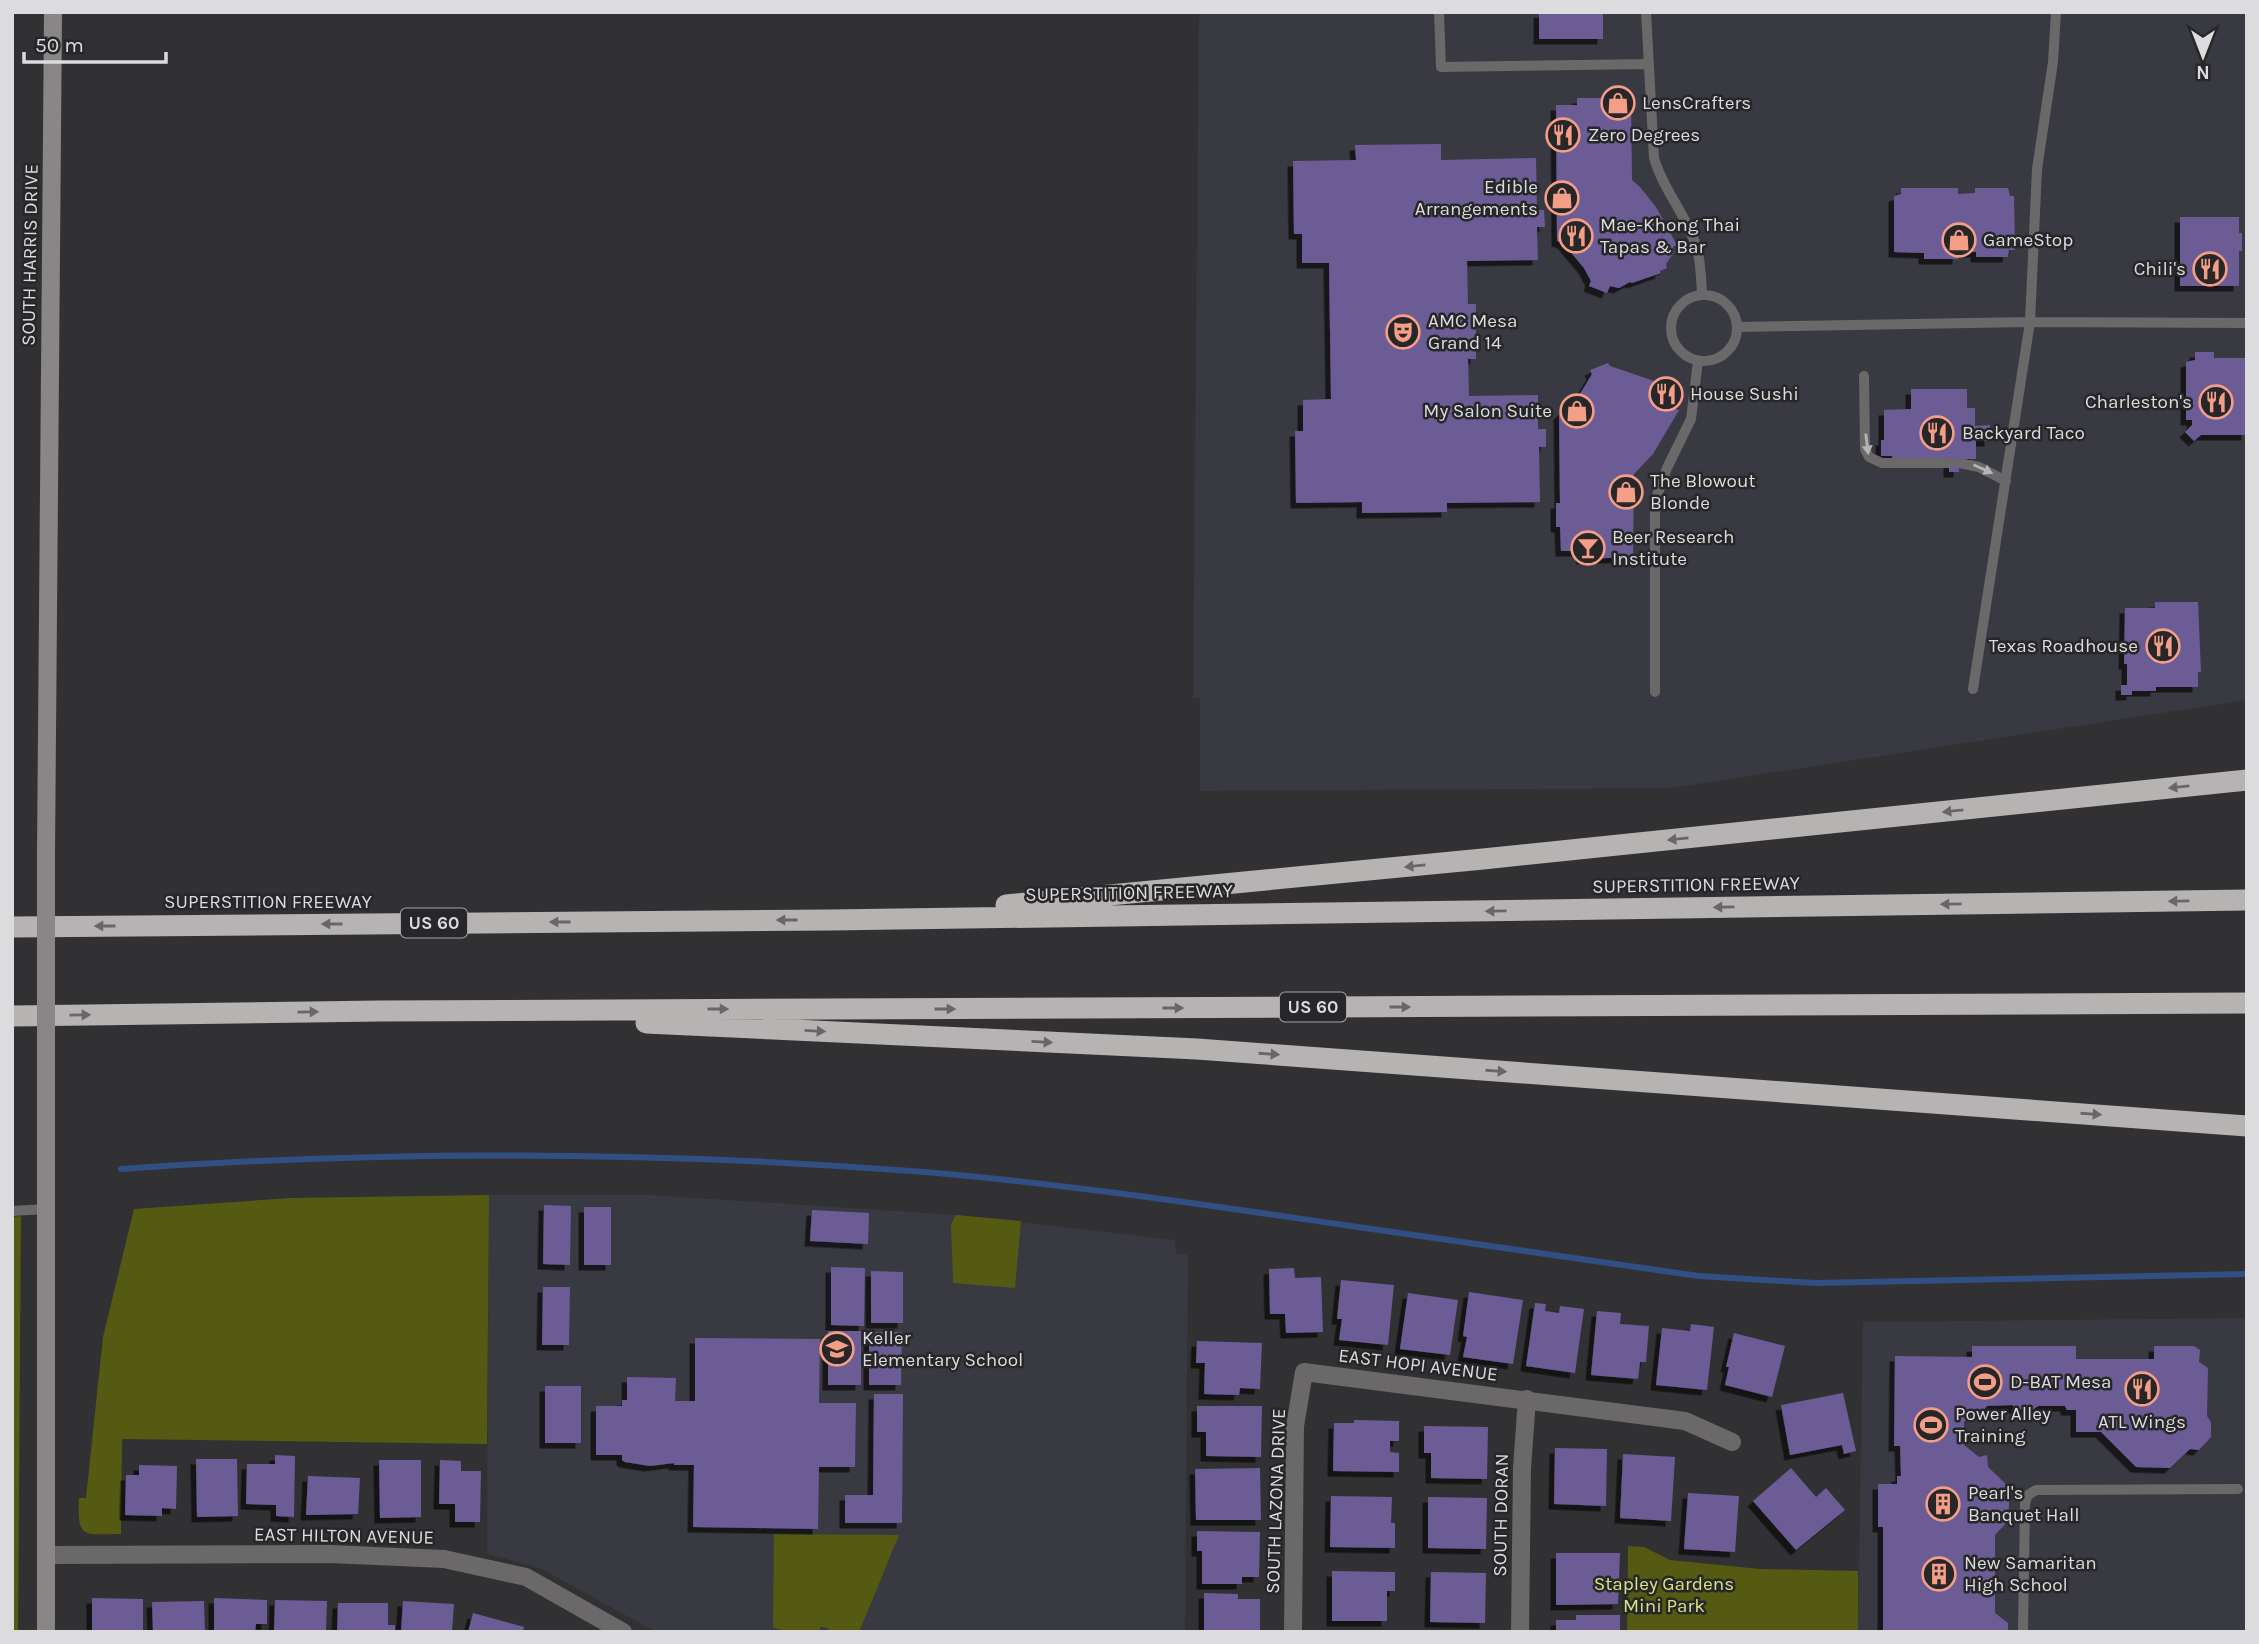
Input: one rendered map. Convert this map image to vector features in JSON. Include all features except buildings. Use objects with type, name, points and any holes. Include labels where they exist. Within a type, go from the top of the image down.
[{"type":"highway","points":[[855,920],[1483,859],[2247,780]]},
{"type":"highway","name":"SUPERSTITION FREEWAY","points":[[12,927],[855,920],[2247,900]]},
{"type":"highway","name":"US 60","points":[[12,1016],[380,1010],[2247,1003]]},
{"type":"highway","points":[[380,1010],[1197,1049],[2247,1126]]},
{"type":"street","name":"SOUTH HARRIS DRIVE","points":[[46,1632],[46,853],[53,12]]},
{"type":"street","name":"EAST HOPI AVENUE","points":[[1304,1372],[1685,1421],[1732,1442]]},
{"type":"street","name":"SOUTH LAZONA DRIVE","points":[[1293,1632],[1295,1426],[1304,1372]]},
{"type":"street","name":"SOUTH DORAN","points":[[1520,1632],[1522,1468],[1527,1399]]},
{"type":"street","name":"EAST HILTON AVENUE","points":[[47,1555],[330,1554],[444,1559],[526,1577],[624,1632]]},
{"type":"lane","points":[[1440,12],[1441,67],[1649,64]]},
{"type":"lane","points":[[1646,12],[1654,158],[1698,250],[1702,294]]},
{"type":"lane","points":[[1973,689],[2031,321],[2037,169],[2053,62],[2056,12]]},
{"type":"lane","points":[[1702,294],[1723,300],[1735,316],[1738,327],[1733,346],[1726,353],[1717,359],[1698,361],[1679,351],[1670,331],[1671,320],[1682,302],[1702,294]]},
{"type":"lane","points":[[1738,327],[2031,321],[2247,323]]},
{"type":"lane","points":[[1655,692],[1656,501],[1667,468],[1692,419],[1698,361]]},
{"type":"lane","points":[[1864,376],[1865,449],[1869,457],[1882,463],[1954,463],[1979,467],[2006,481]]},
{"type":"lane","points":[[12,1211],[46,1209]]},
{"type":"lane","points":[[2023,1632],[2025,1503],[2028,1495],[2036,1490],[2238,1489]]},
{"type":"shaded area","points":[[1199,12],[2247,12],[2247,700],[1671,788],[1200,791],[1200,698],[1193,698]]},
{"type":"shaded area","name":"Keller Elementary School","points":[[489,1195],[649,1195],[956,1215],[1175,1240],[1176,1254],[1188,1255],[1185,1632],[656,1632],[540,1568],[487,1554]]},
{"type":"shaded area","points":[[2247,1318],[2247,1632],[1858,1632],[1863,1322]]},
{"type":"green space","points":[[489,1195],[487,1444],[122,1439],[121,1534],[90,1534],[81,1528],[79,1498],[86,1498],[103,1337],[134,1209],[291,1198]]},
{"type":"green space","points":[[956,1215],[1021,1221],[1015,1288],[953,1283],[951,1224]]},
{"type":"green space","points":[[21,1216],[18,1632],[12,1632],[12,1217]]},
{"type":"green space","points":[[774,1534],[899,1535],[859,1632],[834,1632],[825,1627],[820,1627],[820,1632],[795,1632],[773,1628]]},
{"type":"green space","name":"Stapley Gardens Mini Park","points":[[1628,1546],[1644,1547],[1670,1560],[1760,1569],[1858,1571],[1858,1632],[1627,1632]]},
{"type":"waterway","points":[[121,1169],[322,1158],[422,1156],[724,1160],[925,1172],[1083,1189],[1699,1276],[1815,1283],[2247,1274]]},
{"type":"place","name":"LensCrafters","points":[[1618,103]]},
{"type":"place","name":"Zero Degrees","points":[[1563,135]]},
{"type":"place","name":"Edible Arrangements","points":[[1562,198]]},
{"type":"place","name":"Mae-Khong Thai Tapas & Bar","points":[[1576,236]]},
{"type":"place","name":"GameStop","points":[[1959,240]]},
{"type":"place","name":"Chili's","points":[[2210,269]]},
{"type":"place","name":"AMC Mesa Grand 14","points":[[1403,332]]},
{"type":"place","name":"House Sushi","points":[[1666,394]]},
{"type":"place","name":"Charleston's","points":[[2216,402]]},
{"type":"place","name":"My Salon Suite","points":[[1577,411]]},
{"type":"place","name":"Backyard Taco","points":[[1937,433]]},
{"type":"place","name":"The Blowout Blonde","points":[[1626,492]]},
{"type":"place","name":"Beer Research Institute","points":[[1588,548]]},
{"type":"place","name":"Texas Roadhouse","points":[[2163,646]]},
{"type":"place","name":"Keller Elementary School","points":[[837,1349]]},
{"type":"place","name":"D-BAT Mesa","points":[[1985,1382]]},
{"type":"place","name":"ATL Wings","points":[[2142,1389]]},
{"type":"place","name":"Power Alley Training","points":[[1931,1425]]},
{"type":"place","name":"Pearl's Banquet Hall","points":[[1943,1504]]},
{"type":"place","name":"New Samaritan High School","points":[[1939,1574]]}]
